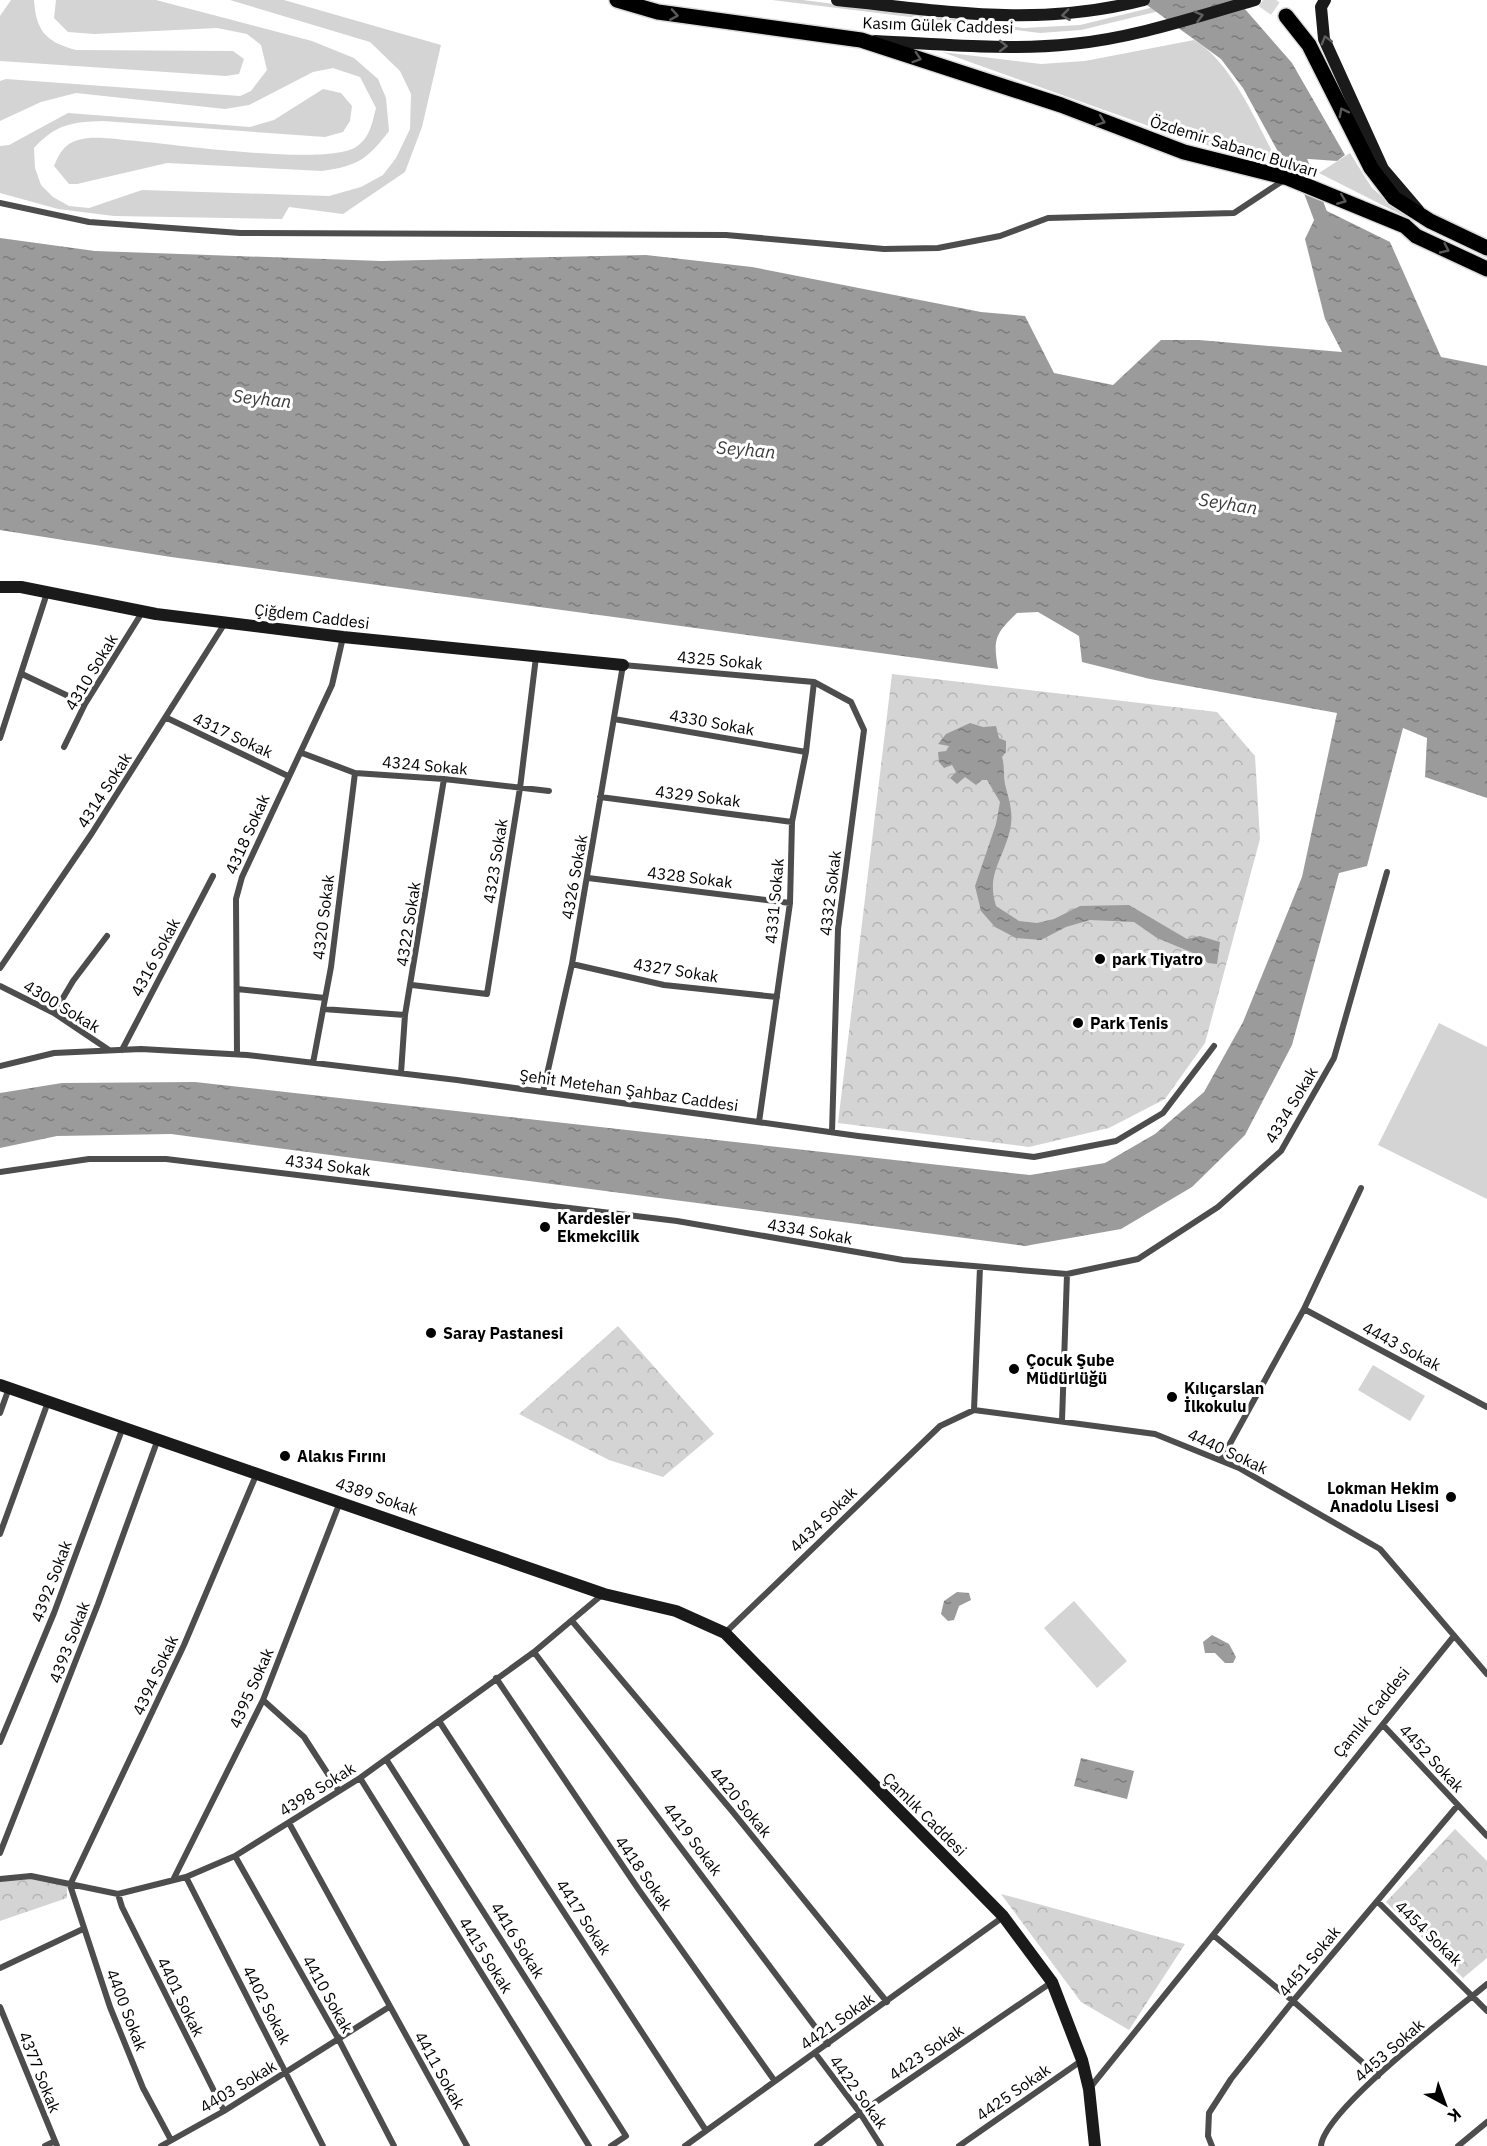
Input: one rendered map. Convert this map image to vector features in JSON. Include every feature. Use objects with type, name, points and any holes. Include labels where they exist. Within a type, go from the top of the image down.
[{"type":"main road","name":"Kasım Gülek Caddesi","points":[[617,0],[658,12],[861,40],[1044,47],[1142,31],[1255,0]]},
{"type":"main road","name":"Kasım Gülek Caddesi","points":[[837,0],[1029,17],[1058,16],[1124,6],[1144,0]]},
{"type":"main road","points":[[1325,0],[1321,7],[1324,39],[1383,169],[1425,217]]},
{"type":"main road","points":[[1286,16],[1309,45],[1371,168],[1394,198],[1425,217],[1487,248]]},
{"type":"main road","name":"Özdemir Sabancı Bulvarı","points":[[861,40],[1060,105],[1184,152],[1288,178],[1406,226],[1416,236],[1487,269]]},
{"type":"main road","name":"Çiğdem Caddesi","points":[[0,587],[21,587],[143,611],[343,637],[623,665]]},
{"type":"main road","name":"4389 Sokak","points":[[5,1387],[604,1594],[676,1611]]},
{"type":"main road","name":"Çamlık Caddesi","points":[[676,1611],[725,1633],[1004,1916],[1052,1982],[1082,2060],[1089,2089],[1095,2146]]},
{"type":"street","points":[[0,203],[88,222],[240,233],[726,235],[884,249],[938,248],[1000,236],[1048,218],[1234,213],[1288,178]]},
{"type":"street","points":[[0,738],[47,592]]},
{"type":"street","name":"4310 Sokak","points":[[64,747],[85,704],[143,611]]},
{"type":"street","name":"4314 Sokak","points":[[0,968],[166,718],[225,622]]},
{"type":"street","name":"4318 Sokak","points":[[237,1054],[236,899],[242,877],[333,685],[343,637]]},
{"type":"street","name":"4323 Sokak","points":[[412,985],[487,994],[520,788],[536,657]]},
{"type":"street","name":"4325 Sokak","points":[[623,665],[814,681]]},
{"type":"street","name":"4326 Sokak","points":[[543,1092],[572,964],[623,665]]},
{"type":"street","points":[[22,674],[85,704]]},
{"type":"street","name":"4331 Sokak","points":[[759,1122],[790,903],[792,822],[806,752],[814,681]]},
{"type":"street","name":"4332 Sokak","points":[[814,681],[851,702],[864,730],[838,929],[832,1132]]},
{"type":"street","name":"4317 Sokak","points":[[166,718],[288,776]]},
{"type":"street","name":"4330 Sokak","points":[[614,719],[806,752]]},
{"type":"street","name":"4324 Sokak","points":[[302,753],[355,773],[444,779],[549,792]]},
{"type":"street","name":"4320 Sokak","points":[[313,1063],[325,998],[355,773]]},
{"type":"street","name":"4322 Sokak","points":[[401,1073],[405,1015],[412,985],[444,779]]},
{"type":"street","name":"4329 Sokak","points":[[600,797],[792,822]]},
{"type":"street","name":"4334 Sokak","points":[[0,1173],[89,1159],[166,1159],[677,1221],[903,1260],[1066,1274],[1138,1259],[1218,1208],[1281,1151],[1334,1058],[1387,872]]},
{"type":"street","name":"4316 Sokak","points":[[122,1050],[213,876]]},
{"type":"street","name":"4328 Sokak","points":[[588,878],[790,903]]},
{"type":"street","points":[[54,1013],[73,981],[107,936]]},
{"type":"street","name":"4327 Sokak","points":[[572,964],[664,985],[777,997]]},
{"type":"street","name":"4300 Sokak","points":[[0,986],[54,1013],[110,1050]]},
{"type":"street","points":[[237,989],[325,998]]},
{"type":"street","points":[[323,1009],[405,1015]]},
{"type":"street","name":"Şehit Metehan Şahbaz Caddesi","points":[[0,1066],[54,1053],[110,1050],[237,1054],[401,1073],[1034,1157],[1116,1142],[1163,1113],[1214,1046]]},
{"type":"street","points":[[1221,1460],[1304,1308],[1361,1188]]},
{"type":"street","points":[[974,1410],[980,1267]]},
{"type":"street","points":[[1062,1422],[1066,1274]]},
{"type":"street","name":"4443 Sokak","points":[[1304,1308],[1487,1407]]},
{"type":"street","points":[[0,1413],[5,1387]]},
{"type":"street","points":[[0,1534],[48,1401]]},
{"type":"street","name":"4440 Sokak","points":[[974,1410],[1155,1434],[1239,1468],[1380,1548],[1487,1674]]},
{"type":"street","name":"4434 Sokak","points":[[725,1633],[940,1426],[974,1410]]},
{"type":"street","name":"4392 Sokak","points":[[0,1742],[54,1613],[123,1427]]},
{"type":"street","name":"4393 Sokak","points":[[0,1853],[94,1615],[158,1439]]},
{"type":"street","name":"4394 Sokak","points":[[70,1884],[184,1645],[258,1473]]},
{"type":"street","name":"4395 Sokak","points":[[173,1880],[263,1700],[340,1501]]},
{"type":"street","name":"4398 Sokak","points":[[0,1879],[31,1876],[118,1893],[186,1877],[235,1856],[360,1778],[534,1652],[604,1594]]},
{"type":"street","name":"4420 Sokak","points":[[572,1621],[732,1811],[887,2002]]},
{"type":"street","name":"Çamlık Caddesi","points":[[1089,2089],[1454,1636]]},
{"type":"street","name":"4419 Sokak","points":[[534,1652],[828,2044]]},
{"type":"street","name":"4418 Sokak","points":[[496,1678],[639,1890],[774,2080]]},
{"type":"street","points":[[263,1700],[304,1737],[339,1791]]},
{"type":"street","name":"4417 Sokak","points":[[439,1721],[705,2129]]},
{"type":"street","name":"4452 Sokak","points":[[1383,1725],[1487,1836]]},
{"type":"street","name":"4416 Sokak","points":[[386,1759],[626,2136],[611,2146]]},
{"type":"street","name":"4415 Sokak","points":[[360,1778],[590,2146]]},
{"type":"street","name":"4451 Sokak","points":[[1212,2146],[1208,2136],[1209,2113],[1231,2079],[1293,2001],[1458,1805]]},
{"type":"street","name":"4411 Sokak","points":[[289,1822],[467,2146]]},
{"type":"street","name":"4410 Sokak","points":[[235,1856],[339,2040],[394,2146]]},
{"type":"street","name":"4402 Sokak","points":[[186,1877],[323,2146]]},
{"type":"street","name":"4400 Sokak","points":[[70,1884],[83,1929],[130,2058],[171,2140]]},
{"type":"street","name":"4401 Sokak","points":[[118,1893],[122,1907],[224,2111]]},
{"type":"street","name":"4454 Sokak","points":[[1377,1901],[1487,2011]]},
{"type":"street","name":"4421 Sokak","points":[[685,2146],[705,2129],[887,2002],[1004,1916]]},
{"type":"street","points":[[0,1968],[83,1929]]},
{"type":"street","points":[[1213,1935],[1378,2076]]},
{"type":"street","name":"4423 Sokak","points":[[817,2146],[860,2113],[1052,1982]]},
{"type":"street","name":"4453 Sokak","points":[[1321,2146],[1322,2137],[1341,2112],[1378,2076],[1487,1984]]},
{"type":"street","name":"4403 Sokak","points":[[161,2146],[224,2111],[389,2007]]},
{"type":"street","name":"4377 Sokak","points":[[1,2010],[56,2144]]},
{"type":"street","name":"4422 Sokak","points":[[815,2053],[860,2113],[881,2146]]},
{"type":"street","name":"4425 Sokak","points":[[959,2146],[1082,2060]]},
{"type":"street","points":[[1458,2146],[1487,2122]]},
{"type":"street","points":[[45,2146],[56,2144]]},
{"type":"green space","points":[[11,0],[34,0],[37,20],[44,34],[57,43],[76,50],[233,51],[244,59],[239,74],[226,76],[0,61],[0,16]]},
{"type":"green space","points":[[56,0],[156,0],[312,41],[354,58],[378,79],[386,98],[389,131],[374,149],[360,160],[344,167],[322,171],[167,163],[69,184],[54,166],[63,150],[78,140],[107,138],[251,153],[315,155],[340,152],[356,147],[370,130],[376,108],[360,77],[333,68],[313,72],[249,105],[225,109],[76,93],[41,102],[0,121],[0,81],[6,79],[240,96],[251,91],[267,70],[261,45],[247,34],[217,28],[94,34],[68,32],[54,18]]},
{"type":"green space","points":[[230,0],[284,0],[441,45],[422,127],[405,172],[343,214],[289,207],[282,219],[114,216],[58,209],[0,193],[0,146],[9,145],[68,113],[250,127],[274,120],[323,89],[341,93],[352,106],[350,121],[343,132],[325,137],[103,121],[82,122],[57,129],[42,140],[34,148],[35,168],[41,185],[53,197],[69,206],[89,208],[142,190],[329,196],[361,187],[383,175],[396,158],[410,129],[411,94],[400,71],[370,42]]},
{"type":"green space","points":[[772,0],[803,0],[1024,28],[1080,25],[1183,0],[1205,0],[1081,30],[1040,33]]},
{"type":"green space","points":[[1194,40],[1208,50],[1232,79],[1279,164],[1191,141],[942,52],[1041,64],[1085,61]]},
{"type":"green space","points":[[1350,153],[1372,188],[1393,206],[1487,253],[1487,258],[1319,173]]},
{"type":"green space","points":[[892,674],[1217,712],[1255,756],[1260,839],[1205,1043],[1165,1099],[1109,1128],[1029,1147],[838,1123]]},
{"type":"green space","points":[[1439,1023],[1487,1047],[1487,1199],[1378,1145]]},
{"type":"green space","points":[[618,1326],[714,1434],[663,1477],[609,1460],[519,1414]]},
{"type":"green space","points":[[1373,1365],[1425,1396],[1410,1421],[1358,1390]]},
{"type":"green space","points":[[1074,1601],[1127,1661],[1097,1688],[1044,1628]]},
{"type":"green space","points":[[1455,1829],[1487,1861],[1487,1958],[1463,1978],[1386,1902]]},
{"type":"green space","points":[[31,1876],[67,1885],[67,1898],[0,1921],[0,1879]]},
{"type":"green space","points":[[1001,1894],[1185,1944],[1129,2030],[1081,2002]]},
{"type":"water","points":[[1140,0],[1237,0],[1292,63],[1345,155],[1337,161],[1281,157],[1243,88],[1221,59]]},
{"type":"water","name":"Seyhan","points":[[1325,210],[1390,242],[1441,357],[1487,366],[1487,798],[1425,777],[1427,738],[1403,728],[1367,866],[1339,873],[1292,1045],[1245,1135],[1192,1187],[1121,1229],[1025,1246],[171,1134],[57,1136],[0,1148],[0,1093],[62,1083],[195,1082],[1030,1175],[1105,1163],[1155,1134],[1204,1092],[1243,1022],[1302,877],[1337,713],[1150,679],[1082,662],[1079,636],[1038,612],[1017,613],[1004,626],[996,644],[998,669],[171,557],[0,530],[0,238],[95,251],[381,261],[646,255],[752,267],[981,312],[1025,316],[1054,373],[1113,385],[1161,340],[1199,340],[1342,352],[1325,319],[1305,239],[1317,214]]},
{"type":"water","points":[[970,723],[983,727],[996,726],[999,738],[1006,741],[1006,752],[1002,757],[1011,818],[1007,841],[994,876],[993,895],[996,906],[1019,921],[1037,923],[1054,919],[1080,906],[1129,905],[1187,939],[1200,936],[1220,942],[1217,964],[1208,963],[1198,955],[1157,938],[1134,922],[1090,920],[1066,927],[1041,940],[1016,938],[995,927],[981,911],[975,886],[996,824],[1000,802],[987,780],[982,780],[976,785],[965,777],[957,784],[950,778],[956,772],[952,765],[944,768],[939,762],[938,752],[946,751],[949,746],[938,744],[946,734]]},
{"type":"water","points":[[957,1592],[969,1593],[971,1600],[959,1606],[954,1620],[948,1621],[941,1614],[944,1601]]},
{"type":"water","points":[[1212,1635],[1229,1644],[1236,1657],[1233,1663],[1225,1663],[1215,1653],[1205,1653],[1203,1642]]},
{"type":"water","points":[[1081,1758],[1134,1771],[1127,1799],[1074,1786]]},
{"type":"waterway","points":[[1292,140],[1327,233]]},
{"type":"tunnel","points":[[1263,0],[1286,16]]},
{"type":"place","name":"park Tiyatro","points":[[1100,959]]},
{"type":"place","name":"Park Tenis","points":[[1078,1023]]},
{"type":"place","name":"Kardesler Ekmekcilik","points":[[545,1227]]},
{"type":"place","name":"Saray Pastanesi","points":[[431,1333]]},
{"type":"place","name":"Çocuk Şube Müdürlüğü","points":[[1014,1369]]},
{"type":"place","name":"Kılıçarslan İlkokulu","points":[[1172,1397]]},
{"type":"place","name":"Alakıs Fırını","points":[[285,1456]]},
{"type":"place","name":"Lokman Hekim Anadolu Lisesi","points":[[1451,1497]]}]
